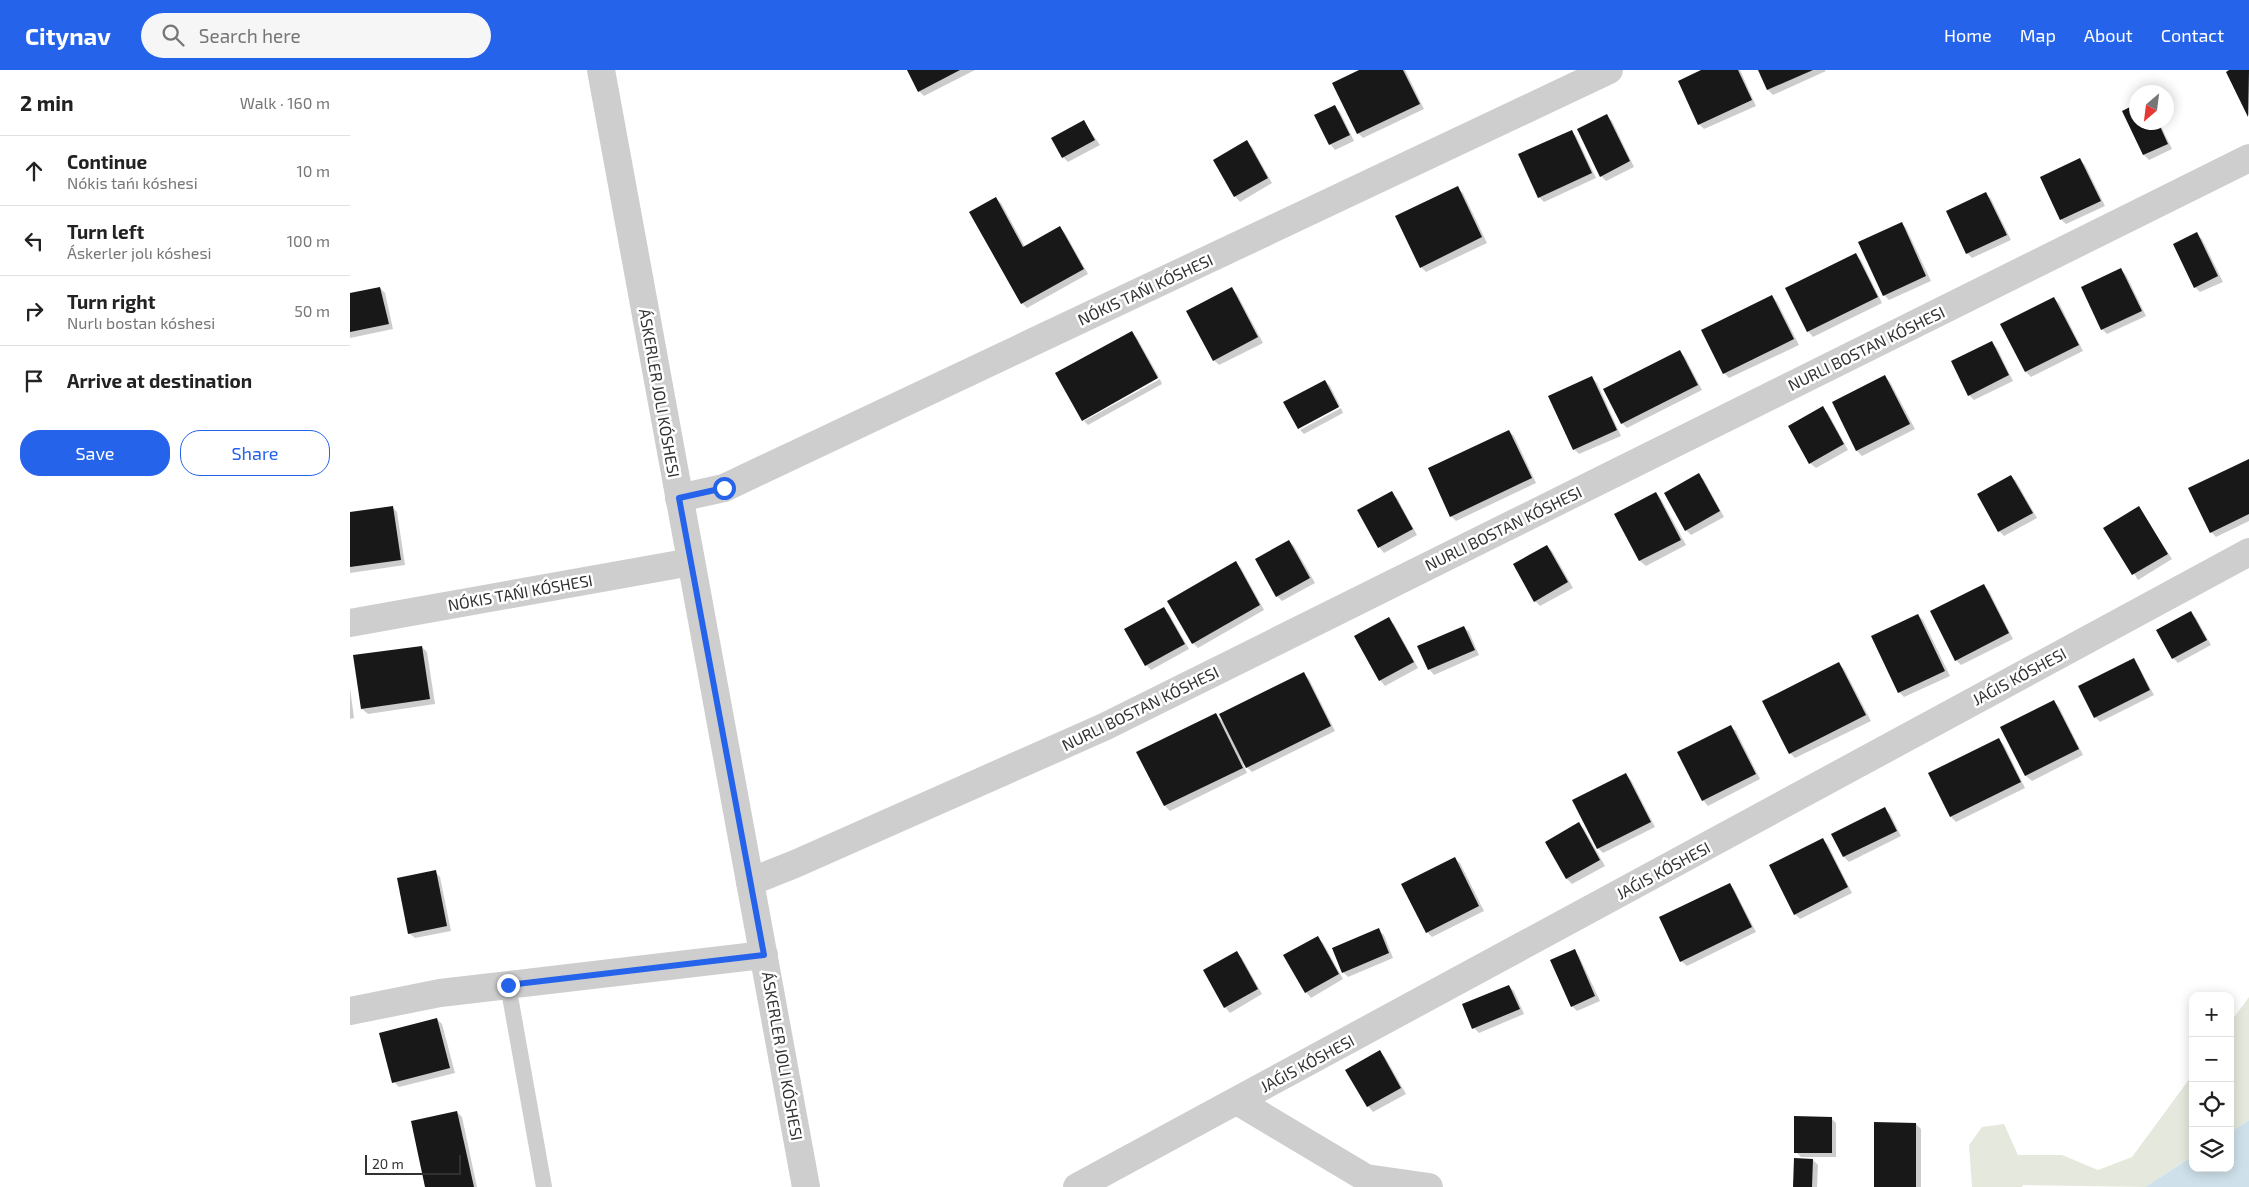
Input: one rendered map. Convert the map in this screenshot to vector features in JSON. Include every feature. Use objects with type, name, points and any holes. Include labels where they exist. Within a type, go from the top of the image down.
[{"type":"street","points":[[601,70],[806,1187]]},
{"type":"street","points":[[679,498],[724,488],[1608,70]]},
{"type":"street","points":[[750,882],[795,864],[1104,727],[2249,158]]},
{"type":"street","points":[[1077,1187],[2249,552]]},
{"type":"street","points":[[350,623],[691,562]]},
{"type":"street","points":[[350,1011],[440,993],[764,955]]},
{"type":"street","points":[[1237,1101],[1366,1178],[1429,1187]]},
{"type":"lane","points":[[508,985],[544,1187]]},
{"type":"shaded area","points":[[2249,997],[2249,1120],[2234,1129],[2234,1037],[2234,1018]]},
{"type":"shaded area","points":[[2189,1079],[2189,1159],[2145,1187],[2023,1185],[2022,1187],[1972,1187],[1969,1145],[1982,1127],[2004,1124],[2018,1155],[2062,1155],[2098,1170],[2132,1157]]},
{"type":"shaded area","points":[[2249,1120],[2249,1187],[2145,1187],[2189,1159],[2189,1172],[2234,1172],[2234,1129]]},
{"type":"building","points":[[907,70],[960,70],[918,92]]},
{"type":"building","points":[[1359,70],[1403,70],[1420,104],[1357,134],[1332,83]]},
{"type":"building","points":[[1701,70],[1738,70],[1752,100],[1698,125],[1678,81]]},
{"type":"building","points":[[1758,70],[1813,70],[1767,90]]},
{"type":"building","points":[[2229,70],[2249,70],[2248,117],[2226,72]]},
{"type":"building","points":[[1335,105],[1350,135],[1329,145],[1314,115]]},
{"type":"building","points":[[2129,108],[2129,126],[2122,111]]},
{"type":"building","points":[[1607,114],[1630,161],[1600,177],[1577,129]]},
{"type":"building","points":[[1084,120],[1095,140],[1062,158],[1051,138]]},
{"type":"building","points":[[1572,130],[1592,173],[1538,198],[1518,154]]},
{"type":"building","points":[[2131,130],[2162,130],[2168,144],[2143,155]]},
{"type":"building","points":[[1247,140],[1268,178],[1234,197],[1213,160]]},
{"type":"building","points":[[2080,158],[2101,201],[2060,220],[2040,177]]},
{"type":"building","points":[[1458,186],[1482,237],[1420,268],[1395,216]]},
{"type":"building","points":[[1986,192],[2007,235],[1966,254],[1946,211]]},
{"type":"building","points":[[996,197],[1023,247],[1060,226],[1084,269],[1021,304],[969,212]]},
{"type":"building","points":[[1902,222],[1926,276],[1883,296],[1858,242]]},
{"type":"building","points":[[2197,232],[2218,276],[2194,288],[2173,244]]},
{"type":"building","points":[[1856,253],[1878,297],[1807,332],[1785,288]]},
{"type":"building","points":[[2121,268],[2142,311],[2101,330],[2081,287]]},
{"type":"building","points":[[380,287],[389,324],[350,332],[350,293]]},
{"type":"building","points":[[1232,287],[1258,337],[1213,361],[1186,311]]},
{"type":"building","points":[[1772,295],[1794,339],[1723,374],[1701,330]]},
{"type":"building","points":[[2054,297],[2079,345],[2025,372],[2000,324]]},
{"type":"building","points":[[1132,331],[1158,378],[1082,421],[1055,373]]},
{"type":"building","points":[[1992,341],[2009,375],[1968,396],[1951,361]]},
{"type":"building","points":[[1680,350],[1698,385],[1621,424],[1603,389]]},
{"type":"building","points":[[1885,375],[1910,424],[1856,451],[1832,402]]},
{"type":"building","points":[[1592,376],[1617,430],[1573,450],[1548,396]]},
{"type":"building","points":[[1325,380],[1339,407],[1298,429],[1283,402]]},
{"type":"building","points":[[1823,406],[1844,444],[1809,464],[1788,426]]},
{"type":"building","points":[[1509,430],[1532,478],[1450,517],[1428,468]]},
{"type":"building","points":[[2249,459],[2249,514],[2210,533],[2188,488]]},
{"type":"building","points":[[1699,473],[1720,511],[1685,531],[1664,493]]},
{"type":"building","points":[[2011,475],[2033,513],[1998,532],[1977,494]]},
{"type":"building","points":[[1392,491],[1413,529],[1378,548],[1357,510]]},
{"type":"building","points":[[1656,492],[1681,540],[1639,561],[1614,514]]},
{"type":"building","points":[[393,506],[401,560],[350,567],[350,512]]},
{"type":"building","points":[[2139,506],[2168,554],[2132,575],[2103,528]]},
{"type":"building","points":[[1289,540],[1310,578],[1276,597],[1255,559]]},
{"type":"building","points":[[1547,545],[1568,582],[1534,602],[1513,564]]},
{"type":"building","points":[[1236,561],[1260,605],[1192,644],[1167,601]]},
{"type":"building","points":[[1984,584],[2009,633],[1955,661],[1930,611]]},
{"type":"building","points":[[1164,607],[1185,644],[1145,666],[1124,629]]},
{"type":"building","points":[[2191,611],[2207,640],[2172,659],[2156,630]]},
{"type":"building","points":[[1918,614],[1945,671],[1898,693],[1871,636]]},
{"type":"building","points":[[1389,617],[1414,662],[1379,681],[1354,636]]},
{"type":"building","points":[[1464,626],[1475,650],[1428,670],[1417,646]]},
{"type":"building","points":[[422,646],[430,699],[361,709],[353,655]]},
{"type":"building","points":[[2134,658],[2150,690],[2094,718],[2078,686]]},
{"type":"building","points":[[1839,662],[1866,715],[1789,754],[1762,701]]},
{"type":"building","points":[[1304,672],[1331,726],[1246,768],[1219,714]]},
{"type":"building","points":[[2054,700],[2079,749],[2025,776],[2000,727]]},
{"type":"building","points":[[1216,713],[1243,768],[1164,806],[1136,752]]},
{"type":"building","points":[[1731,725],[1756,774],[1702,801],[1677,752]]},
{"type":"building","points":[[1999,738],[2021,782],[1950,817],[1928,773]]},
{"type":"building","points":[[1626,773],[1651,822],[1597,849],[1572,800]]},
{"type":"building","points":[[1885,807],[1897,831],[1843,857],[1831,834]]},
{"type":"building","points":[[1579,822],[1600,860],[1566,879],[1545,842]]},
{"type":"building","points":[[1823,838],[1848,887],[1794,915],[1769,865]]},
{"type":"building","points":[[1455,857],[1479,906],[1426,933],[1401,884]]},
{"type":"building","points":[[436,870],[447,926],[408,934],[397,878]]},
{"type":"building","points":[[1730,883],[1752,927],[1680,962],[1659,917]]},
{"type":"building","points":[[1379,928],[1389,953],[1342,973],[1332,948]]},
{"type":"building","points":[[1318,936],[1339,974],[1305,993],[1283,955]]},
{"type":"building","points":[[1575,949],[1595,996],[1571,1007],[1550,960]]},
{"type":"building","points":[[1237,951],[1258,989],[1224,1008],[1203,970]]},
{"type":"building","points":[[1509,985],[1520,1009],[1472,1029],[1462,1004]]},
{"type":"building","points":[[437,1018],[450,1068],[392,1083],[379,1033]]},
{"type":"building","points":[[1380,1050],[1401,1088],[1367,1107],[1345,1070]]},
{"type":"building","points":[[457,1111],[474,1187],[425,1187],[411,1121]]},
{"type":"building","points":[[1794,1116],[1832,1117],[1832,1153],[1794,1153]]},
{"type":"building","points":[[1874,1122],[1916,1123],[1916,1187],[1874,1187]]},
{"type":"building","points":[[1794,1158],[1813,1159],[1812,1187],[1793,1187]]},
{"type":"route","points":[[508,985],[764,955],[679,498],[724,488]]}]
